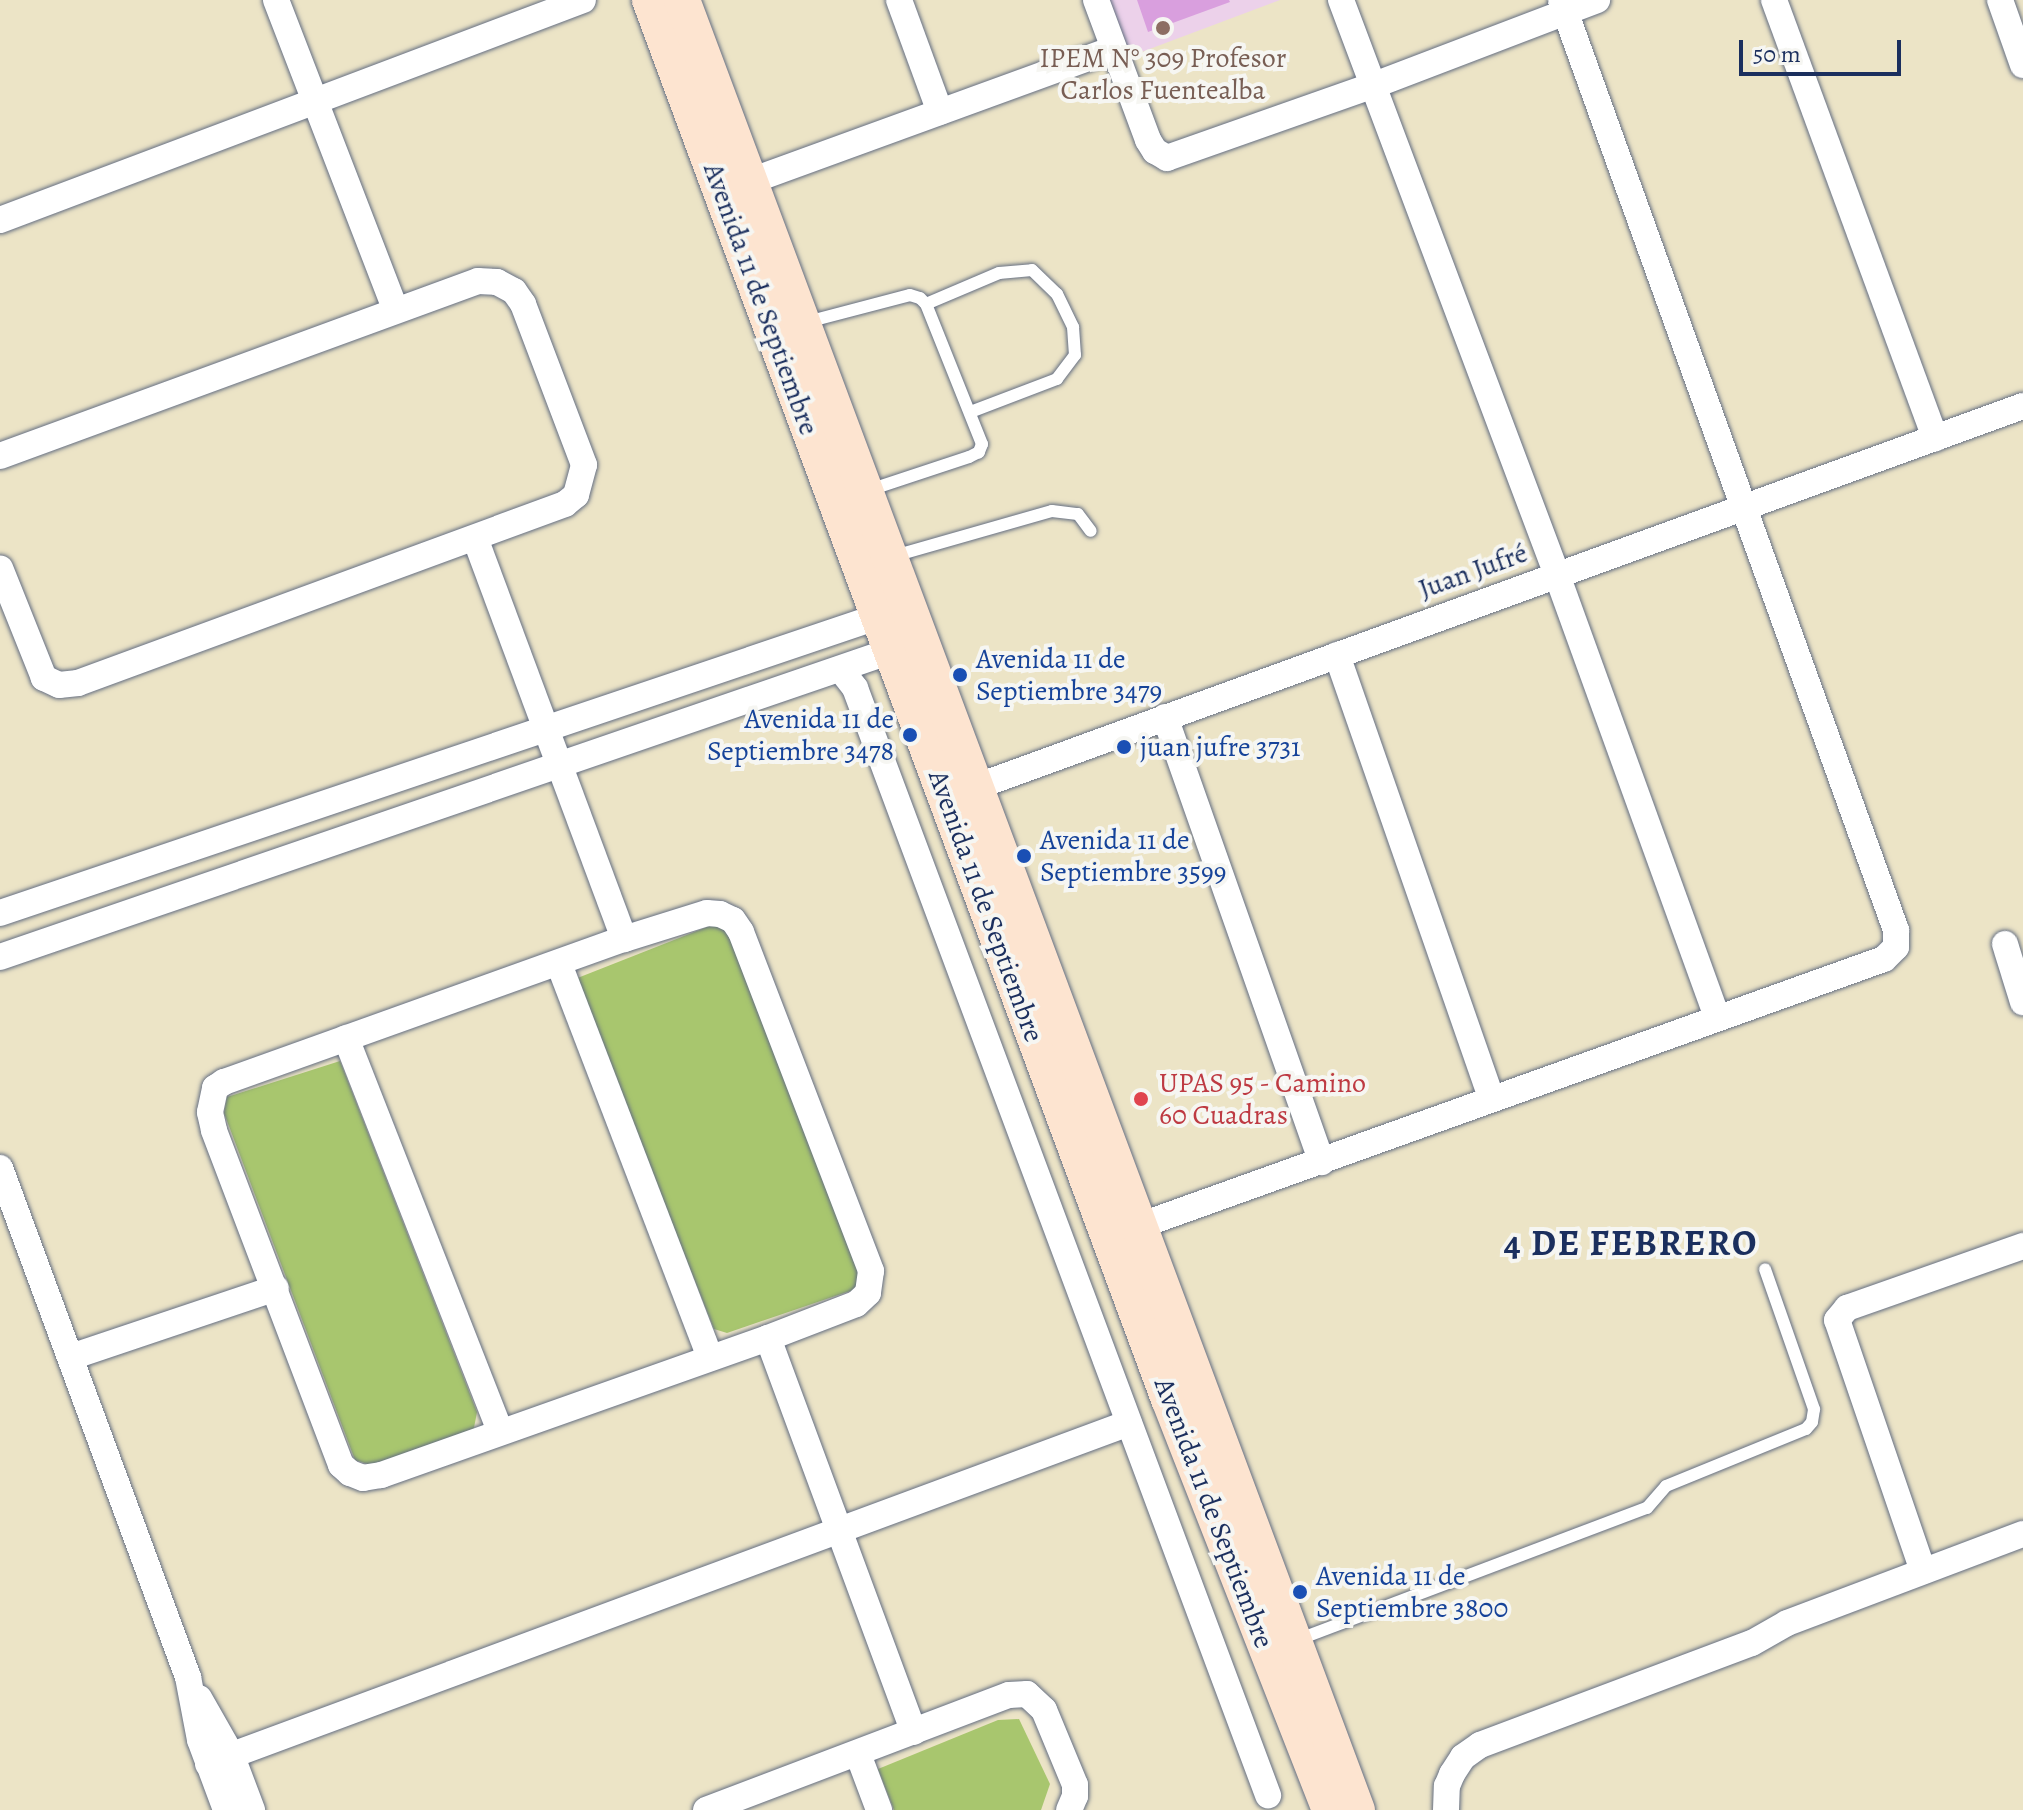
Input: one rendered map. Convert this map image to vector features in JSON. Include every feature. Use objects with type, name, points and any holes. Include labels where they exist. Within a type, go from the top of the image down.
[{"type":"main road","name":"Avenida 11 de Septiembre","points":[[650,0],[735,187],[802,323],[891,557],[894,612]]},
{"type":"main road","name":"Avenida 11 de Septiembre","points":[[682,0],[735,187],[1124,1232],[1281,1645],[1357,1810]]},
{"type":"main road","name":"Avenida 11 de Septiembre","points":[[1281,1645],[1330,1810]]},
{"type":"street","points":[[276,0],[395,309]]},
{"type":"street","points":[[0,220],[583,0]]},
{"type":"street","points":[[899,0],[940,112]]},
{"type":"street","points":[[1096,0],[1148,140],[1155,151],[1167,158],[1372,86],[1563,6],[1597,0]]},
{"type":"street","points":[[1341,0],[1557,575],[1717,1018]]},
{"type":"street","points":[[1774,0],[1935,438]]},
{"type":"street","points":[[2000,0],[2023,65]]},
{"type":"street","points":[[1124,1232],[1884,959],[1896,947],[1896,930],[1563,6]]},
{"type":"street","points":[[735,187],[1114,49]]},
{"type":"street","points":[[0,456],[478,281],[497,282],[514,291],[523,304],[584,465],[576,495],[565,504],[78,683],[59,685],[44,678],[36,665],[0,568]]},
{"type":"street","name":"Juan Jufré","points":[[962,791],[2023,406]]},
{"type":"street","points":[[475,538],[624,939]]},
{"type":"street","points":[[0,913],[894,612]]},
{"type":"street","points":[[0,957],[558,763],[907,646]]},
{"type":"street","points":[[1337,655],[1492,1099]]},
{"type":"street","points":[[841,670],[855,688],[1268,1795]]},
{"type":"street","points":[[1165,717],[1322,1162]]},
{"type":"street","points":[[707,913],[720,914],[733,920],[747,946],[871,1271],[868,1293],[856,1304],[768,1338],[500,1430],[381,1475],[363,1478],[350,1473],[341,1465],[214,1130],[211,1099],[215,1088],[224,1082],[624,939],[707,913]]},
{"type":"street","points":[[2005,944],[2023,1002]]},
{"type":"street","points":[[559,964],[710,1357]]},
{"type":"street","points":[[346,1038],[500,1430]]},
{"type":"street","points":[[0,1168],[220,1759],[252,1810]]},
{"type":"street","points":[[1923,1571],[1839,1335],[1837,1320],[1847,1308],[2023,1246]]},
{"type":"street","points":[[71,1357],[276,1288]]},
{"type":"street","points":[[768,1338],[842,1530],[914,1732]]},
{"type":"street","points":[[220,1759],[1129,1423]]},
{"type":"street","points":[[1446,1810],[1447,1786],[1452,1774],[1463,1757],[1480,1745],[1752,1643],[1787,1623],[2023,1534]]},
{"type":"street","points":[[706,1810],[1009,1695],[1027,1694],[1044,1710],[1075,1785],[1075,1796],[1069,1810]]},
{"type":"street","points":[[858,1754],[879,1810]]},
{"type":"street","points":[[220,1759],[226,1810]]},
{"type":"lane","points":[[926,304],[999,273],[1032,270],[1057,294],[1073,327],[1075,355],[1057,379],[970,412]]},
{"type":"lane","points":[[802,323],[910,295],[926,304],[970,412],[982,444],[979,452],[866,491]]},
{"type":"lane","points":[[891,557],[1052,511],[1078,514],[1091,531]]},
{"type":"lane","points":[[1281,1645],[1647,1508],[1666,1486],[1806,1429],[1812,1422],[1814,1409],[1765,1269]]},
{"type":"shaded area","name":"IPEM N° 309 Profesor Carlos Fuentealba","points":[[1110,0],[1280,0],[1131,56]]},
{"type":"green space","points":[[712,925],[723,927],[731,935],[858,1272],[858,1283],[853,1290],[727,1333],[714,1329],[575,979]]},
{"type":"green space","points":[[340,1061],[477,1412],[473,1433],[374,1466],[355,1460],[224,1113],[227,1097]]},
{"type":"green space","points":[[1019,1719],[1050,1784],[1041,1810],[894,1810],[878,1769],[998,1720]]},
{"type":"building","points":[[1137,0],[1229,0],[1230,2],[1148,32]]},
{"type":"place","name":"IPEM N° 309 Profesor Carlos Fuentealba","points":[[1163,28]]},
{"type":"place","name":"Avenida 11 de Septiembre 3479","points":[[960,675]]},
{"type":"place","name":"Avenida 11 de Septiembre 3478","points":[[910,735]]},
{"type":"place","name":"juan jufre 3731","points":[[1124,747]]},
{"type":"place","name":"Avenida 11 de Septiembre 3599","points":[[1024,856]]},
{"type":"place","name":"UPAS 95 - Camino 60 Cuadras","points":[[1141,1099]]},
{"type":"place","name":"Avenida 11 de Septiembre 3800","points":[[1300,1592]]},
{"type":"district","name":"4 DE FEBRERO","points":[[1631,1243]]}]
